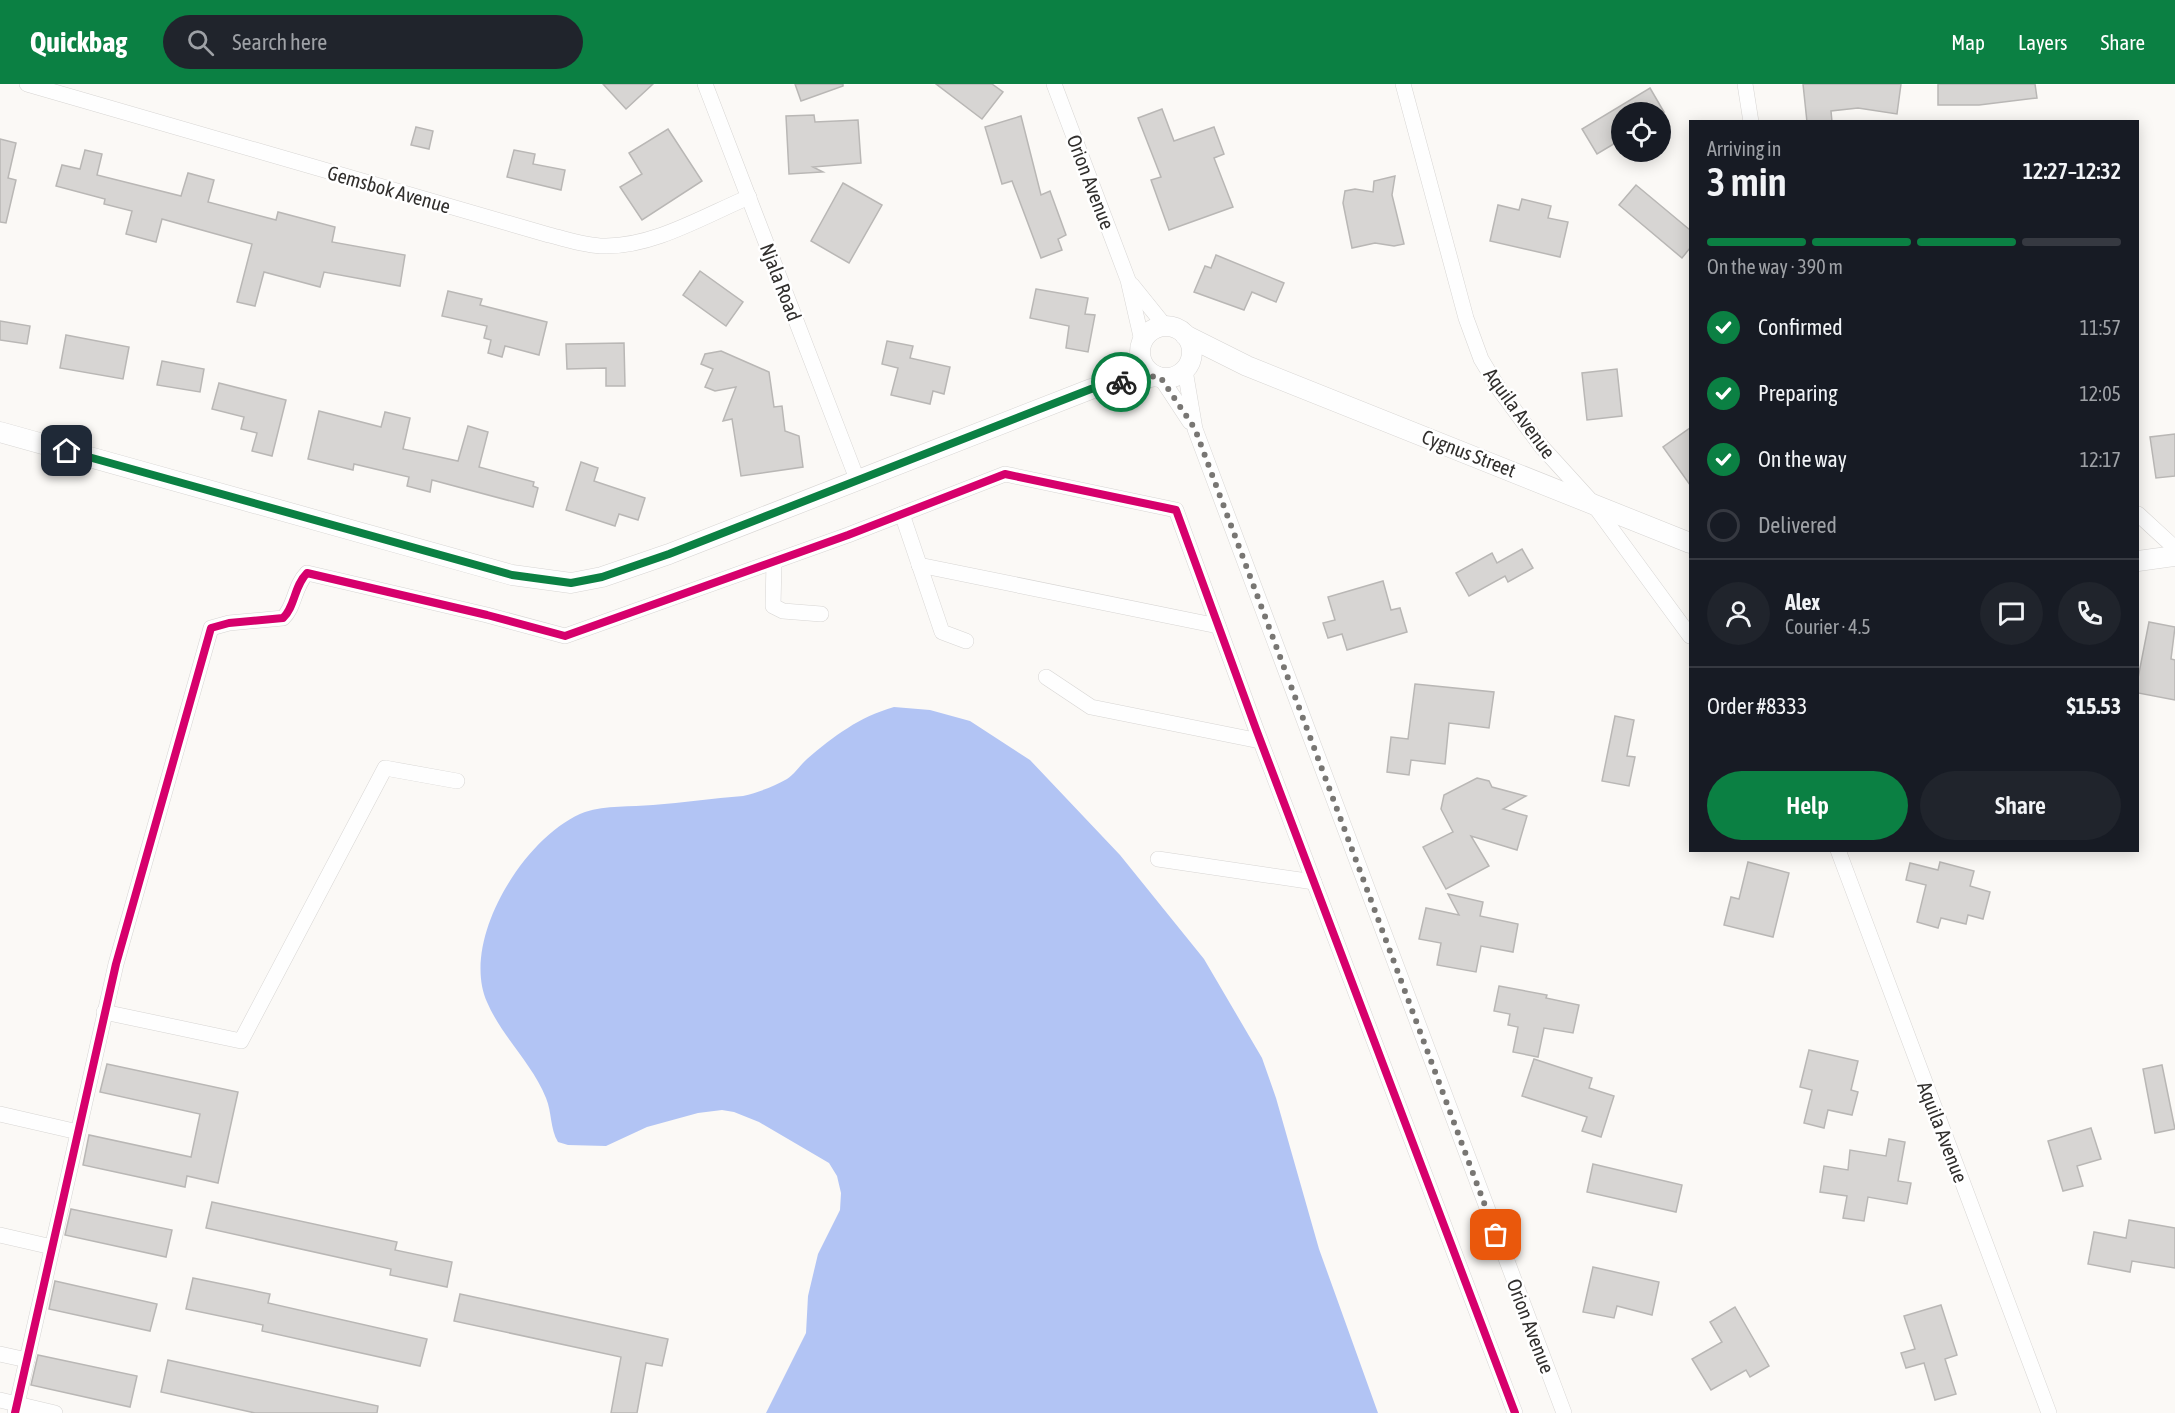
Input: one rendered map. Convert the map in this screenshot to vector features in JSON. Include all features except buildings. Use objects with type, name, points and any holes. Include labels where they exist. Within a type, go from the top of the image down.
[{"type":"street","name":"Gemsbok Avenue","points":[[27,84],[549,236],[601,246],[625,245],[649,238],[749,197]]},
{"type":"street","name":"Njala Road","points":[[705,84],[857,479]]},
{"type":"street","name":"Orion Avenue","points":[[1054,84],[1128,280],[1141,346]]},
{"type":"street","name":"Aquila Avenue","points":[[1403,84],[1460,295],[1481,359],[1499,389],[1541,446],[1591,501],[1689,635]]},
{"type":"street","points":[[1745,84],[1751,120]]},
{"type":"street","name":"Orion Avenue","points":[[1128,280],[1165,326]]},
{"type":"street","points":[[0,432],[512,575],[571,583],[602,577],[669,554],[1091,389],[1158,377],[1174,377],[1187,367],[1192,349],[1180,330],[1165,326],[1151,331],[1126,365],[1091,389]]},
{"type":"street","name":"Cygnus Street","points":[[1185,335],[1247,366],[1591,501],[1689,543]]},
{"type":"street","points":[[1141,346],[1143,365],[1158,377]]},
{"type":"street","name":"Cygnus Street","points":[[1187,367],[1219,361],[1247,366]]},
{"type":"street","name":"Orion Avenue","points":[[1187,367],[1195,429],[1564,1413]]},
{"type":"street","name":"Orion Avenue","points":[[1158,377],[1195,429]]},
{"type":"street","points":[[16,1408],[104,1012],[211,628],[229,623],[282,618],[287,614],[298,581],[307,573],[476,612],[566,636],[774,562],[1005,474],[1176,510],[1260,741],[1515,1413]]},
{"type":"street","points":[[902,514],[942,632],[966,641]]},
{"type":"street","points":[[2139,515],[2175,548]]},
{"type":"street","points":[[2139,561],[2175,556]]},
{"type":"street","points":[[774,562],[774,606],[783,611],[821,614]]},
{"type":"street","points":[[920,566],[1218,626]]},
{"type":"street","points":[[1046,677],[1091,707],[1260,741]]},
{"type":"street","points":[[104,1012],[241,1041],[385,768],[457,780]]},
{"type":"street","name":"Aquila Avenue","points":[[1839,852],[2049,1413]]},
{"type":"street","points":[[1158,859],[1314,882]]},
{"type":"street","points":[[0,1114],[78,1132]]},
{"type":"street","points":[[0,1235],[52,1247]]},
{"type":"street","points":[[0,1354],[27,1360]]},
{"type":"street","points":[[0,1400],[16,1408],[55,1413]]},
{"type":"water","points":[[894,707],[930,710],[970,721],[1030,760],[1120,855],[1204,959],[1262,1058],[1276,1098],[1319,1249],[1378,1413],[766,1413],[806,1333],[808,1296],[818,1254],[840,1210],[841,1193],[837,1176],[829,1163],[759,1122],[722,1110],[698,1113],[647,1127],[606,1146],[568,1145],[558,1142],[548,1103],[540,1085],[493,1015],[487,1002],[481,977],[482,949],[490,920],[504,891],[521,865],[541,842],[563,824],[585,812],[610,807],[743,796],[771,787],[790,777],[807,759],[848,728],[869,716]]},
{"type":"cycle path","points":[[15,1413],[116,964],[211,628],[229,623],[283,618],[290,608],[299,584],[307,573],[487,615],[565,636],[848,535],[1005,474],[1176,510],[1256,729],[1515,1413]]},
{"type":"way so far","points":[[1121,382],[1156,376],[1161,378],[1195,429],[1496,1235]]},
{"type":"route","points":[[67,451],[512,575],[571,583],[629,569],[1091,389],[1121,382]]}]
